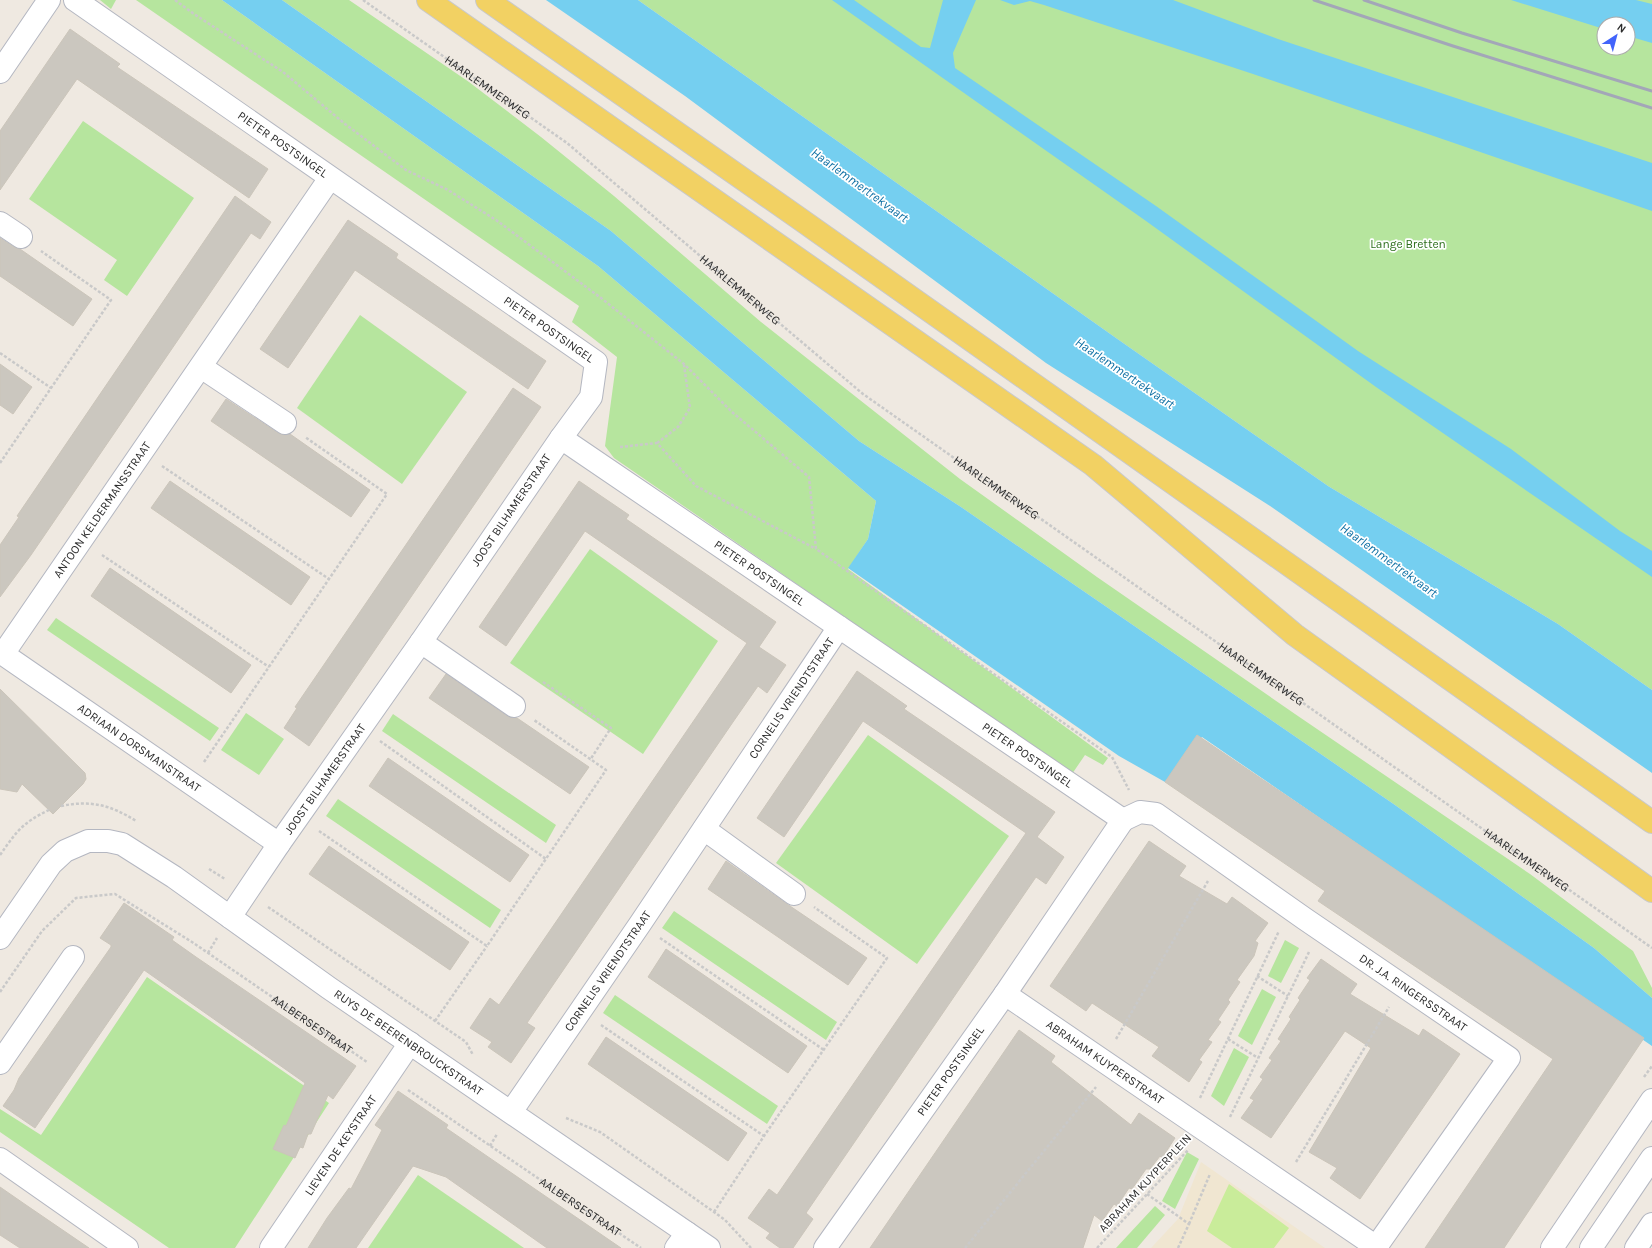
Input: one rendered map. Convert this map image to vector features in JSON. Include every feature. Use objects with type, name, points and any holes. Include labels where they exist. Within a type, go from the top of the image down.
[{"type":"main road","points":[[428,0],[1093,465],[1295,635],[1652,891]]},
{"type":"main road","points":[[487,0],[787,210],[1652,822]]},
{"type":"street","points":[[0,72],[49,0]]},
{"type":"street","name":"PIETER POSTSINGEL","points":[[75,0],[596,362],[590,397],[561,438],[839,627],[1132,816],[825,1248]]},
{"type":"street","name":"ANTOON KELDERMANSSTRAAT","points":[[2,653],[81,541],[330,178]]},
{"type":"street","points":[[0,223],[21,237]]},
{"type":"street","points":[[201,367],[285,423]]},
{"type":"street","name":"JOOST BILHAMERSTRAAT","points":[[230,917],[561,438]]},
{"type":"street","name":"CORNELIS VRIENDTSTRAAT","points":[[511,1112],[640,924],[839,627]]},
{"type":"street","points":[[421,642],[514,706]]},
{"type":"street","name":"ADRIAAN DORSMANSTRAAT","points":[[2,653],[279,844]]},
{"type":"street","name":"DR. J.A. RINGERSSTRAAT","points":[[1132,816],[1156,814],[1304,919],[1509,1058],[1377,1247]]},
{"type":"street","points":[[704,829],[794,894]]},
{"type":"street","name":"RUYS DE BEERENBROUCKSTRAAT","points":[[0,938],[51,864],[65,851],[88,841],[108,841],[122,844],[142,856],[329,988],[511,1112],[681,1240],[709,1248]]},
{"type":"street","points":[[0,1064],[72,957]]},
{"type":"street","name":"ABRAHAM KUYPERSTRAAT","points":[[1005,994],[1377,1247]]},
{"type":"street","name":"LIEVEN DE KEYSTRAAT","points":[[271,1248],[410,1043]]},
{"type":"street","points":[[1552,1248],[1652,1100]]},
{"type":"street","points":[[1591,1248],[1652,1158]]},
{"type":"street","points":[[0,1159],[127,1248]]},
{"type":"street","points":[[1636,1248],[1652,1224]]},
{"type":"path","points":[[175,0],[283,72],[345,124],[406,170],[448,190],[496,220],[601,298],[684,364],[732,412],[809,477],[816,549]]},
{"type":"path","name":"HAARLEMMERWEG","points":[[363,0],[568,143],[863,394],[1652,948]]},
{"type":"path","points":[[0,463],[111,300],[21,237]]},
{"type":"path","points":[[0,353],[51,388]]},
{"type":"path","points":[[620,448],[657,443],[678,427],[690,408],[684,364]]},
{"type":"path","points":[[190,782],[387,494],[285,423]]},
{"type":"path","points":[[657,443],[696,486],[816,549],[1112,756],[1132,816]]},
{"type":"path","points":[[142,452],[329,579]]},
{"type":"path","points":[[81,541],[269,667]]},
{"type":"path","points":[[543,682],[611,728],[590,760]]},
{"type":"path","points":[[435,1021],[606,770],[514,706]]},
{"type":"path","points":[[361,728],[546,859]]},
{"type":"path","points":[[61,806],[77,803],[110,807],[124,813],[140,824]]},
{"type":"path","points":[[0,855],[17,831],[31,819],[48,810]]},
{"type":"path","points":[[298,817],[487,946]]},
{"type":"path","points":[[965,1248],[1096,1086],[1119,1034],[1207,882],[1221,861]]},
{"type":"path","points":[[208,868],[246,892],[466,1042],[474,1057]]},
{"type":"path","name":"AALBERSESTRAAT","points":[[0,992],[42,931],[76,898],[115,894],[192,942],[641,1248]]},
{"type":"path","points":[[714,1212],[764,1136],[887,958],[794,894]]},
{"type":"path","points":[[1206,1131],[1217,1110],[1199,1099],[1280,930],[1294,939],[1304,919]]},
{"type":"path","points":[[640,924],[824,1050]]},
{"type":"path","points":[[1229,1120],[1310,950]]},
{"type":"path","points":[[1257,976],[1288,996]]},
{"type":"path","points":[[1282,1182],[1299,1158],[1403,986]]},
{"type":"path","points":[[580,1011],[764,1136]]},
{"type":"path","points":[[1228,1039],[1258,1058]]},
{"type":"path","points":[[561,1116],[600,1132],[725,1220],[751,1248]]},
{"type":"path","name":"ABRAHAM KUYPERPLEIN","points":[[1097,1248],[1206,1131]]},
{"type":"path","points":[[1178,1248],[1210,1174]]},
{"type":"path","points":[[1147,1194],[1189,1224]]},
{"type":"shaded area","points":[[1201,1162],[1325,1248],[1151,1248],[1178,1219]]},
{"type":"green space","points":[[100,0],[116,0],[111,9]]},
{"type":"green space","points":[[136,0],[222,0],[598,266],[876,501],[868,539],[848,569],[1108,758],[1103,765],[1085,755],[1072,774],[614,458],[605,446],[617,357],[572,322],[579,306]]},
{"type":"green space","points":[[282,0],[349,0],[469,82],[541,137],[614,196],[761,322],[960,479],[1097,577],[1530,874],[1633,951],[1652,988],[1652,998],[1594,948],[1395,805],[961,507],[859,441],[611,231]]},
{"type":"green space","name":"Lange Bretten","points":[[638,0],[1652,0],[1652,690],[1558,624],[1328,486]]},
{"type":"green space","points":[[83,121],[194,198],[127,296],[104,280],[117,260],[29,199]]},
{"type":"green space","points":[[360,315],[467,392],[402,484],[297,408]]},
{"type":"green space","points":[[590,549],[718,641],[643,754],[510,663]]},
{"type":"green space","points":[[56,618],[219,728],[210,741],[47,630]]},
{"type":"green space","points":[[246,713],[284,739],[259,775],[221,750]]},
{"type":"green space","points":[[393,714],[556,825],[546,843],[382,731]]},
{"type":"green space","points":[[868,735],[1009,836],[917,964],[776,863]]},
{"type":"green space","points":[[338,799],[501,910],[490,928],[326,816]]},
{"type":"green space","points":[[674,911],[837,1022],[826,1040],[662,928]]},
{"type":"green space","points":[[1285,940],[1299,948],[1281,983],[1268,976]]},
{"type":"green space","points":[[147,977],[329,1103],[235,1248],[169,1248],[0,1132],[0,1109],[41,1135]]},
{"type":"green space","points":[[1262,989],[1276,997],[1252,1045],[1238,1036]]},
{"type":"green space","points":[[615,995],[778,1106],[767,1124],[603,1013]]},
{"type":"green space","points":[[1234,1048],[1249,1057],[1224,1106],[1211,1096]]},
{"type":"green space","points":[[1187,1152],[1199,1159],[1175,1209],[1162,1201]]},
{"type":"green space","points":[[418,1175],[524,1248],[368,1248]]},
{"type":"green space","points":[[1229,1184],[1289,1228],[1274,1248],[1232,1248],[1207,1231]]},
{"type":"green space","points":[[1155,1206],[1165,1215],[1137,1248],[1116,1248]]},
{"type":"water","points":[[222,0],[282,0],[611,231],[859,441],[961,507],[1395,805],[1594,948],[1652,998],[1652,1046],[1202,737],[1165,782],[1119,756],[848,568],[868,539],[876,501],[598,266]]},
{"type":"water","name":"Haarlemmertrekvaart","points":[[546,0],[638,0],[1328,486],[1558,624],[1652,690],[1652,773],[1273,508],[1046,363],[685,96]]},
{"type":"water","points":[[832,0],[854,0],[921,47],[930,48],[943,0],[976,0],[953,53],[955,68],[1156,206],[1358,351],[1511,449],[1620,531],[1652,551],[1652,577],[1376,387],[1146,221]]},
{"type":"water","points":[[1000,0],[1173,0],[1278,39],[1652,163],[1652,211],[1253,74],[1044,5],[1030,1],[1014,5]]},
{"type":"water","points":[[1511,0],[1636,0],[1652,4],[1652,43],[1636,38],[1636,16],[1596,16],[1596,27]]},
{"type":"building","points":[[70,29],[120,64],[117,67],[268,169],[249,198],[77,79],[0,190],[0,131]]},
{"type":"building","points":[[235,196],[271,222],[260,239],[251,233],[31,555],[0,597],[0,545],[19,517],[17,516]]},
{"type":"building","points":[[348,220],[398,254],[396,258],[546,361],[528,389],[355,270],[288,368],[260,349]]},
{"type":"building","points":[[0,238],[20,249],[92,299],[73,326],[0,276]]},
{"type":"building","points":[[0,364],[32,387],[13,414],[0,405]]},
{"type":"building","points":[[513,388],[541,407],[309,746],[284,728],[297,708],[295,707]]},
{"type":"building","points":[[226,399],[278,433],[284,435],[290,434],[370,490],[351,517],[211,421]]},
{"type":"building","points":[[170,481],[310,577],[291,605],[151,508]]},
{"type":"building","points":[[579,481],[629,515],[626,519],[776,622],[759,647],[786,665],[767,693],[758,686],[733,722],[527,1023],[535,1028],[511,1063],[488,1047],[492,1042],[470,1028],[490,998],[499,1005],[747,643],[585,531],[506,646],[479,627]]},
{"type":"building","points":[[110,568],[251,665],[231,693],[91,596]]},
{"type":"building","points":[[857,671],[907,706],[904,709],[1055,812],[1037,837],[1064,857],[1046,884],[1036,877],[806,1213],[813,1219],[793,1248],[780,1248],[766,1238],[770,1233],[748,1218],[769,1189],[777,1195],[1026,833],[863,721],[784,837],[757,818]]},
{"type":"building","points":[[446,674],[507,716],[517,718],[589,767],[570,794],[429,698]]},
{"type":"building","points":[[0,689],[85,773],[86,779],[83,784],[53,814],[22,784],[17,792],[0,789]]},
{"type":"building","points":[[1197,735],[1644,1038],[1504,1248],[1425,1248],[1553,1059],[1318,901],[1325,891],[1165,782]]},
{"type":"building","points":[[388,758],[529,855],[510,882],[369,786]]},
{"type":"building","points":[[1149,841],[1186,866],[1179,876],[1227,904],[1232,897],[1268,923],[1255,941],[1258,943],[1254,956],[1237,980],[1240,982],[1228,1000],[1230,1002],[1218,1020],[1221,1022],[1208,1040],[1212,1042],[1199,1060],[1202,1062],[1189,1082],[1152,1056],[1159,1047],[1092,1003],[1086,1011],[1050,986]]},
{"type":"building","points":[[329,846],[469,942],[450,970],[309,874]]},
{"type":"building","points":[[726,861],[867,958],[848,985],[708,889]]},
{"type":"building","points":[[124,903],[174,937],[172,940],[196,957],[356,1066],[333,1099],[328,1095],[311,1134],[308,1134],[303,1148],[300,1147],[295,1158],[273,1149],[284,1125],[286,1126],[305,1083],[144,970],[35,1128],[3,1106],[14,1090],[19,1078],[111,947],[111,945],[100,938]]},
{"type":"building","points":[[666,949],[807,1046],[788,1073],[648,977]]},
{"type":"building","points":[[1321,959],[1357,984],[1350,994],[1419,1036],[1423,1029],[1460,1054],[1360,1199],[1330,1178],[1337,1168],[1309,1152],[1371,1048],[1345,1031],[1271,1138],[1241,1118],[1254,1100],[1250,1098],[1263,1079],[1260,1077],[1272,1060],[1269,1058],[1281,1041],[1278,1039],[1291,1019],[1289,1017],[1300,1000],[1298,998],[1310,980],[1307,978]]},
{"type":"building","points":[[1019,1030],[1055,1056],[1051,1062],[1131,1125],[1139,1113],[1175,1138],[1162,1158],[1160,1156],[1150,1169],[1146,1169],[1132,1189],[1129,1188],[1117,1206],[1114,1204],[1102,1221],[1094,1215],[1083,1248],[870,1248]]},
{"type":"building","points":[[606,1037],[747,1133],[728,1161],[588,1064]]},
{"type":"building","points":[[398,1091],[448,1125],[446,1128],[621,1248],[547,1248],[446,1177],[413,1166],[356,1248],[308,1248],[327,1218],[349,1188],[351,1189],[382,1130],[375,1125]]},
{"type":"building","points":[[0,1187],[89,1248],[20,1248],[0,1235]]},
{"type":"railway","points":[[1314,0],[1453,46],[1652,108]]},
{"type":"railway","points":[[1364,0],[1462,33],[1652,91]]}]
